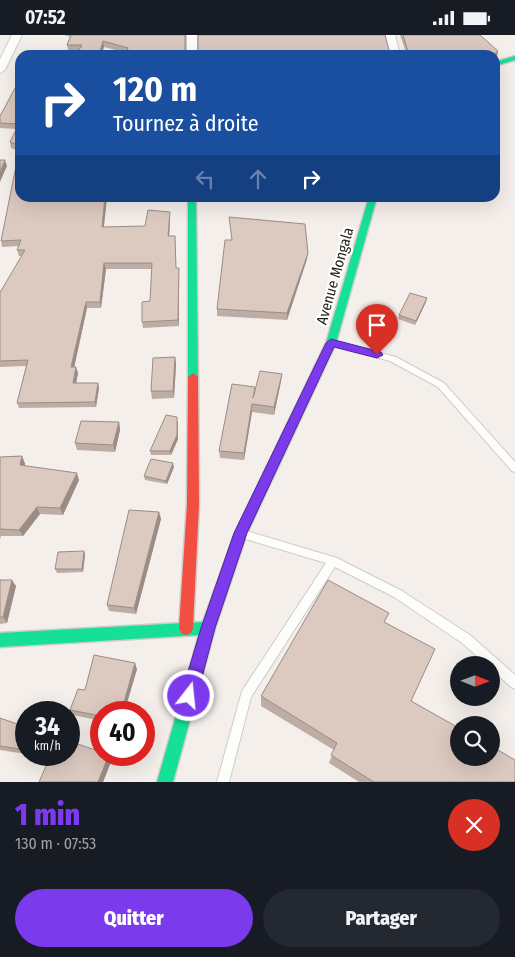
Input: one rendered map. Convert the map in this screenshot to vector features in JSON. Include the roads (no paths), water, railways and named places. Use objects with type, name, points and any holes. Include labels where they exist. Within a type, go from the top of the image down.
[{"type":"street","points":[[0,70],[17,35]]},
{"type":"street","points":[[192,35],[192,50]]},
{"type":"street","points":[[390,35],[394,50]]},
{"type":"street","points":[[500,62],[515,58]]},
{"type":"street","points":[[186,628],[193,504],[192,202]]},
{"type":"street","name":"Avenue Mongala","points":[[165,782],[208,628],[241,533],[331,343],[371,202]]},
{"type":"street","points":[[0,640],[208,628]]},
{"type":"lane","points":[[331,343],[393,359],[441,385],[515,468]]},
{"type":"lane","points":[[241,533],[333,561],[398,594],[466,639],[515,683]]},
{"type":"lane","points":[[223,782],[246,695],[333,561]]}]
